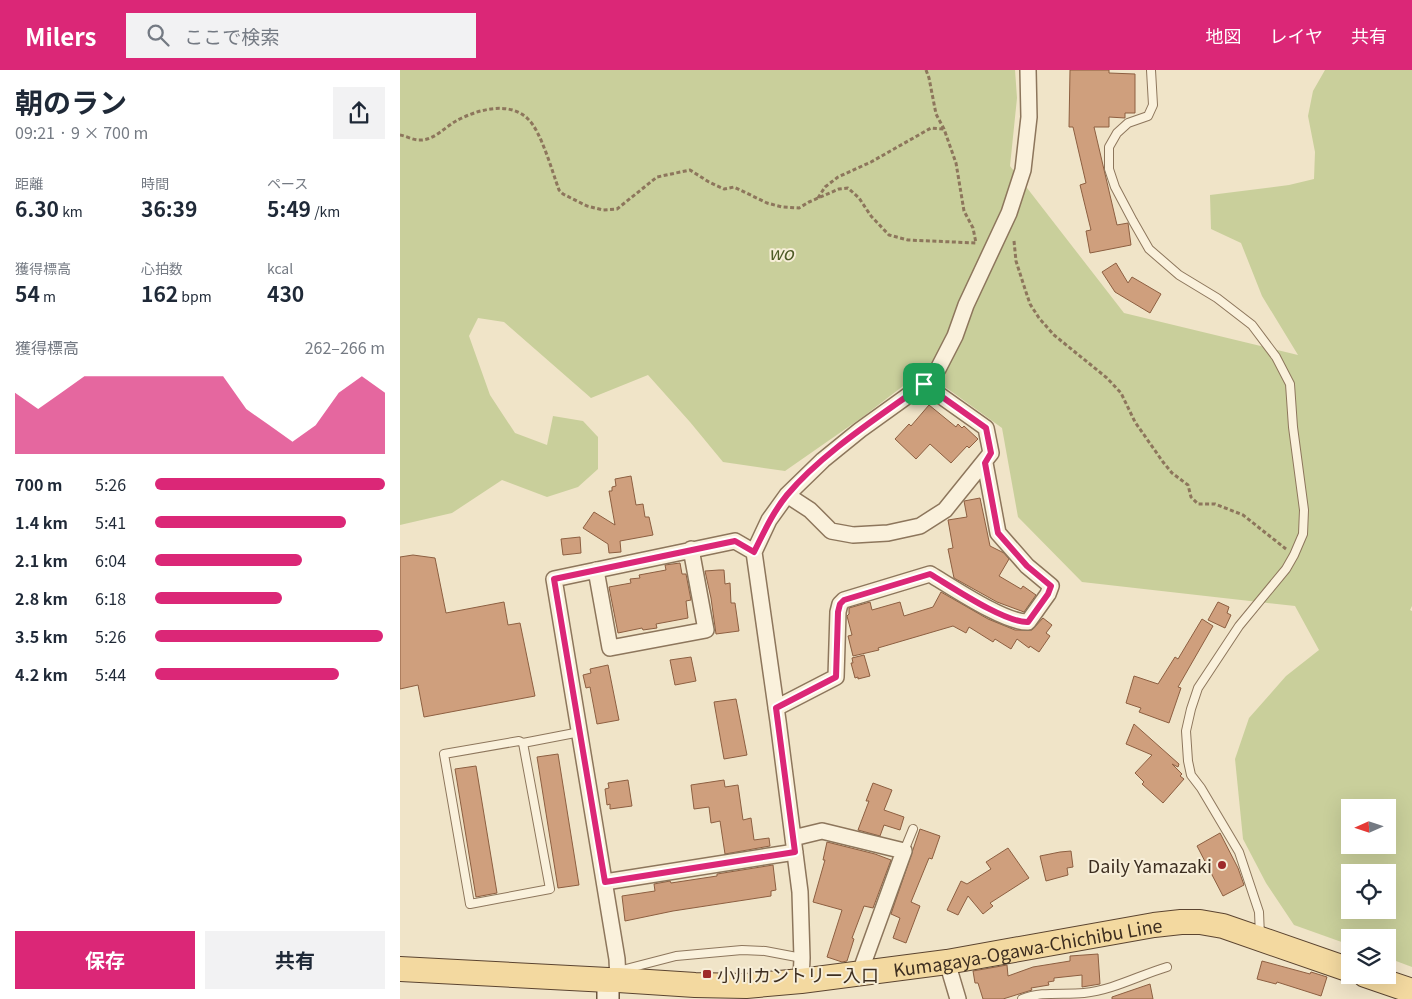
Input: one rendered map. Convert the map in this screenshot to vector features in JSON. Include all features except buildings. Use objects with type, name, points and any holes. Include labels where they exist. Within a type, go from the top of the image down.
[{"type":"main road","name":"Kumagaya-Ogawa-Chichibu Line","points":[[400,970],[613,983],[737,986],[802,970],[859,975],[1181,922],[1200,922],[1223,926],[1341,967]]},
{"type":"main road","points":[[1390,984],[1412,992]]},
{"type":"street","points":[[802,970],[800,892],[754,552],[769,520],[787,495],[823,460],[860,430],[924,384],[938,369],[955,336],[966,306],[1009,213],[1023,170],[1029,117],[1028,70]]},
{"type":"street","points":[[787,495],[810,510],[831,531],[853,535],[888,533],[920,526],[944,510],[985,463],[991,453],[986,428],[924,384]]},
{"type":"street","points":[[776,708],[836,677],[838,612],[840,604],[844,600],[930,574],[1000,615],[1019,623],[1028,622],[1048,594],[1051,586],[1027,566],[998,533],[985,463]]},
{"type":"street","points":[[613,983],[605,882],[554,579],[735,541],[754,552]]},
{"type":"street","points":[[596,570],[610,648],[706,630],[691,549]]},
{"type":"street","points":[[605,882],[794,845],[822,831],[904,851],[859,975]]},
{"type":"street","points":[[947,962],[958,999]]},
{"type":"lane","points":[[1151,70],[1153,105],[1148,116],[1128,123],[1117,133],[1109,146],[1110,168],[1115,187],[1149,249],[1179,275],[1217,298],[1252,325],[1276,357],[1290,384],[1293,427],[1304,510],[1303,534],[1286,569],[1239,626],[1198,688],[1186,731],[1190,775],[1201,788],[1239,852],[1259,912],[1260,938]]},
{"type":"lane","points":[[524,743],[550,890],[470,904],[444,754],[519,741],[524,743],[580,732]]},
{"type":"lane","points":[[904,851],[912,829]]},
{"type":"lane","points":[[613,983],[676,956],[742,950],[765,952],[802,970]]},
{"type":"lane","points":[[1022,999],[1040,994],[1084,993],[1098,990],[1167,967]]},
{"type":"path","points":[[926,70],[936,114],[944,129],[956,163],[964,211],[973,228],[976,243],[974,250]]},
{"type":"path","points":[[400,135],[418,140],[430,139],[453,122],[476,111],[496,108],[508,109],[520,112],[529,119],[539,137],[559,190],[587,206],[603,210],[617,209],[657,177],[690,170],[709,182],[724,188],[734,187],[767,203],[782,207],[799,208],[839,189],[848,188],[859,198],[871,216],[889,235],[908,240],[976,243]]},
{"type":"path","points":[[818,198],[825,187],[838,177],[871,162],[931,128],[944,129]]},
{"type":"path","points":[[1009,213],[1016,261],[1030,304],[1039,318],[1054,334],[1107,378],[1121,393],[1136,422],[1162,462],[1172,473],[1188,485],[1191,497],[1198,504],[1215,504],[1243,515],[1294,555]]},
{"type":"green space","name":"wo","points":[[400,70],[1015,70],[1017,98],[1010,166],[1124,313],[1298,355],[1262,296],[1241,243],[1211,229],[1210,195],[1289,185],[1314,179],[1315,152],[1308,116],[1313,91],[1325,70],[1412,70],[1412,606],[1410,610],[1412,611],[1412,967],[1396,961],[1396,929],[1341,929],[1341,942],[1294,925],[1266,883],[1243,839],[1235,759],[1249,718],[1286,676],[1319,650],[1295,606],[1082,582],[1018,517],[1002,428],[948,389],[920,373],[864,416],[785,471],[723,462],[648,375],[591,398],[504,322],[478,318],[469,336],[490,395],[515,433],[547,445],[553,416],[583,421],[598,437],[598,469],[578,487],[547,497],[502,480],[452,513],[400,525]]},
{"type":"place","name":"Daily Yamazaki","points":[[1222,865]]},
{"type":"place","name":"小川カントリー入口","points":[[707,974]]},
{"type":"route","points":[[924,384],[986,428],[991,453],[985,463],[998,533],[1027,566],[1051,586],[1048,594],[1028,622],[1019,623],[1000,615],[930,574],[844,600],[840,604],[838,612],[836,677],[776,708],[795,852],[605,882],[554,579],[735,541],[754,552],[769,520],[787,495],[823,460],[860,430],[924,384]]}]
